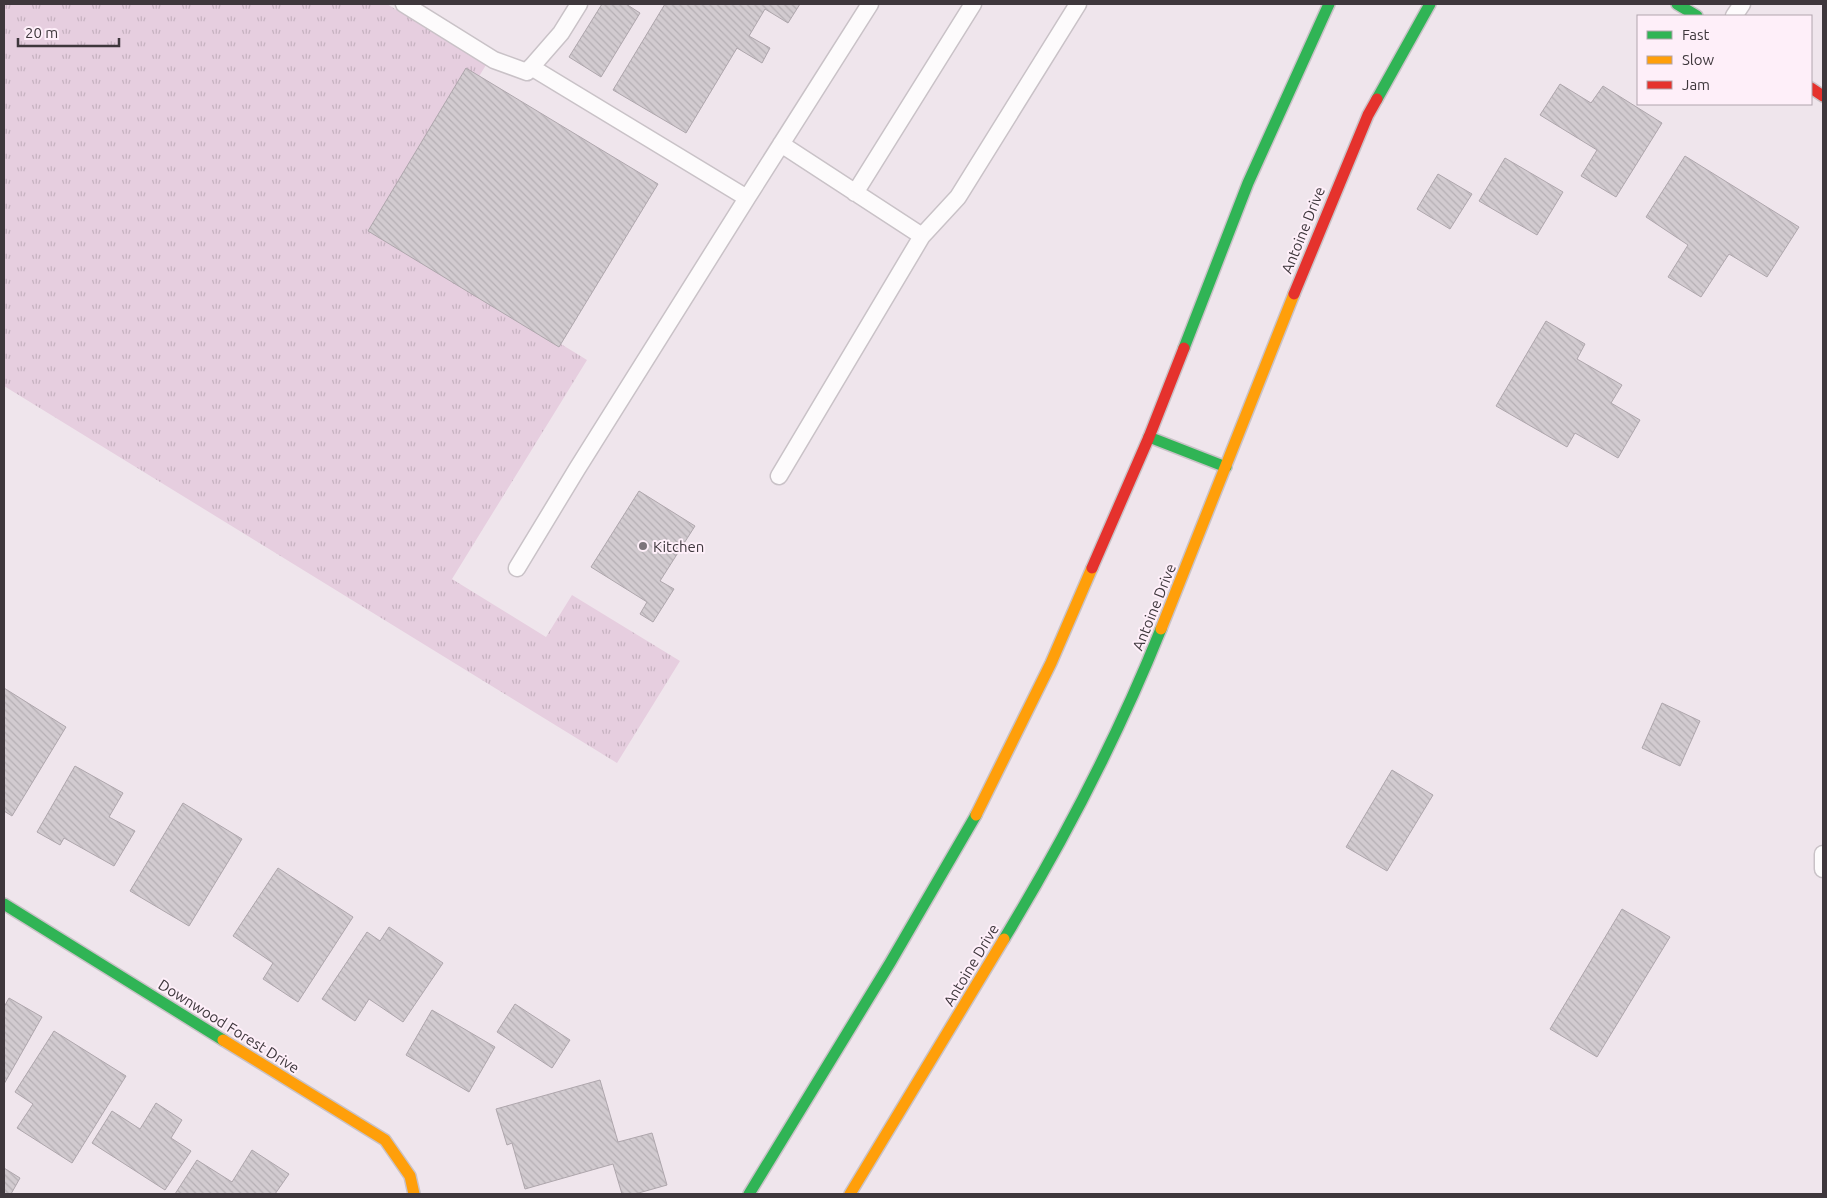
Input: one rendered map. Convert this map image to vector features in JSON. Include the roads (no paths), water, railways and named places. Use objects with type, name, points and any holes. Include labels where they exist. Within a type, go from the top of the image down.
[{"type":"main road","points":[[749,1194],[975,818],[1051,663],[1149,437],[1248,183],[1329,4]]},
{"type":"main road","name":"Antoine Drive","points":[[850,1194],[1036,887],[1089,787],[1145,669],[1298,283],[1368,115],[1430,4]]},
{"type":"main road","points":[[1677,4],[1695,15]]},
{"type":"main road","points":[[1812,89],[1823,96]]},
{"type":"main road","points":[[1149,437],[1226,467]]},
{"type":"main road","name":"Downwood Forest Drive","points":[[4,904],[386,1140],[410,1176],[414,1194]]},
{"type":"lane","points":[[404,4],[494,60],[527,72],[561,33],[579,4]]},
{"type":"lane","points":[[517,568],[577,469],[870,4]]},
{"type":"lane","points":[[856,192],[973,4]]},
{"type":"lane","points":[[779,476],[922,236],[958,197],[1078,4]]},
{"type":"lane","points":[[1735,15],[1742,4]]},
{"type":"lane","points":[[531,67],[747,198]]},
{"type":"lane","points":[[781,144],[922,236]]},
{"type":"lane","points":[[1823,854],[1823,869]]},
{"type":"place","name":"Kitchen","points":[[643,546]]}]
